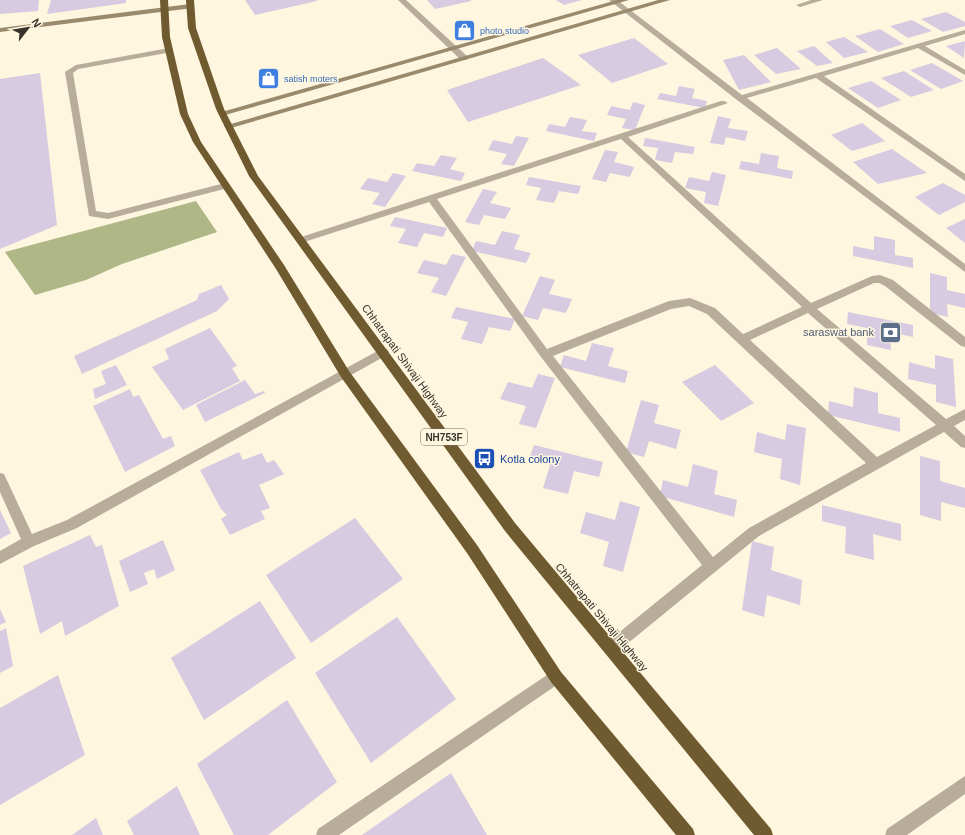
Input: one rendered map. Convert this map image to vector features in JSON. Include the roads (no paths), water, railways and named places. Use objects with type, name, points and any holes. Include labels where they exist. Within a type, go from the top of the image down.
[{"type":"highway","name":"Chhatrapati Shivaji Highway","points":[[190,3],[192,28],[222,113],[254,176],[510,527],[766,835]]},
{"type":"highway","points":[[164,5],[169,50],[184,114],[197,142],[280,267],[345,374],[472,549],[556,676],[687,835]]},
{"type":"street","points":[[402,0],[464,58]]},
{"type":"street","points":[[222,113],[455,49],[614,1],[625,0]]},
{"type":"street","points":[[228,126],[666,0]]},
{"type":"street","points":[[800,5],[819,0]]},
{"type":"street","points":[[614,1],[965,269]]},
{"type":"street","points":[[0,30],[164,5],[190,3]]},
{"type":"street","points":[[740,98],[965,32]]},
{"type":"street","points":[[920,46],[965,73]]},
{"type":"street","points":[[169,50],[76,67],[69,72],[92,214],[108,216],[225,186]]},
{"type":"street","points":[[817,75],[965,178]]},
{"type":"street","points":[[301,240],[724,103]]},
{"type":"street","points":[[622,136],[809,308],[965,443]]},
{"type":"street","points":[[431,197],[545,354],[712,566]]},
{"type":"street","points":[[742,339],[872,280],[880,279],[889,283],[965,343]]},
{"type":"street","points":[[545,354],[669,305],[680,302],[690,302],[711,311],[876,464]]},
{"type":"street","points":[[0,558],[30,542],[72,524],[383,352]]},
{"type":"street","points":[[611,648],[760,529],[965,414]]},
{"type":"street","points":[[0,478],[30,542]]},
{"type":"street","points":[[324,835],[556,676]]},
{"type":"street","points":[[893,835],[965,784]]},
{"type":"place","name":"photo studio","points":[[465,31]]},
{"type":"place","name":"satish moters","points":[[269,79]]},
{"type":"place","name":"saraswat bank","points":[[890,332]]},
{"type":"place","name":"Kotla colony","points":[[484,459]]}]
